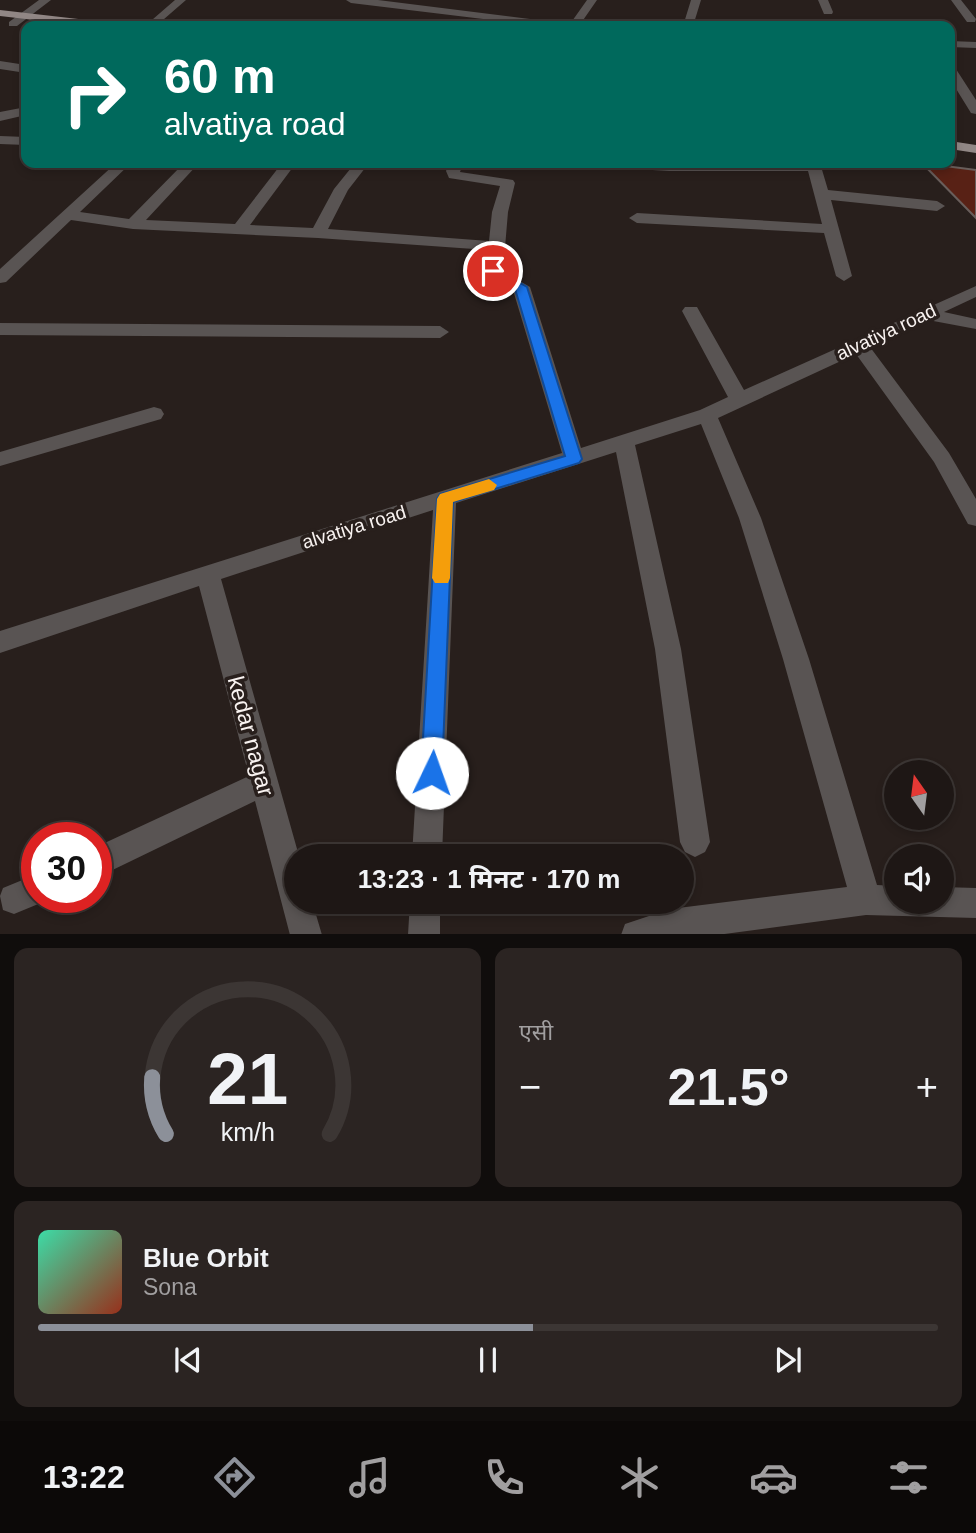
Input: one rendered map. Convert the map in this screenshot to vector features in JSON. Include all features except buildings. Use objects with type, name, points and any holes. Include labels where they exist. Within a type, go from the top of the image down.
[{"type":"main road","points":[[0,13],[26,21]]},
{"type":"main road","points":[[0,22],[21,22]]},
{"type":"main road","points":[[955,142],[976,143]]},
{"type":"main road","points":[[955,143],[976,149]]},
{"type":"street","points":[[26,21],[46,0]]},
{"type":"street","points":[[156,21],[181,0]]},
{"type":"street","points":[[351,0],[525,21]]},
{"type":"street","points":[[450,21],[469,0]]},
{"type":"street","points":[[578,21],[592,0]]},
{"type":"street","points":[[690,21],[696,0]]},
{"type":"street","points":[[822,0],[831,19]]},
{"type":"street","points":[[956,0],[971,20]]},
{"type":"street","points":[[955,44],[976,45]]},
{"type":"street","points":[[0,65],[21,68]]},
{"type":"street","points":[[955,77],[976,110]]},
{"type":"street","points":[[0,117],[21,111]]},
{"type":"street","points":[[0,140],[21,141]]},
{"type":"street","points":[[0,278],[119,168]]},
{"type":"street","points":[[133,224],[187,168]]},
{"type":"street","points":[[240,229],[285,168]]},
{"type":"street","points":[[318,233],[341,189],[358,168]]},
{"type":"street","points":[[454,168],[454,175],[508,183],[500,212],[494,273],[521,287],[574,459]]},
{"type":"street","points":[[814,168],[844,276]]},
{"type":"street","points":[[820,194],[937,206]]},
{"type":"street","points":[[68,215],[133,224],[318,233],[496,246]]},
{"type":"street","points":[[637,218],[831,229]]},
{"type":"street","name":"alvatiya road","points":[[0,642],[707,415],[976,291]]},
{"type":"street","points":[[691,312],[740,401]]},
{"type":"street","points":[[924,314],[976,324]]},
{"type":"street","points":[[0,329],[440,332]]},
{"type":"street","points":[[859,345],[942,458],[976,518]]},
{"type":"street","points":[[0,459],[155,414]]},
{"type":"street","points":[[636,934],[881,901],[796,659],[750,518],[707,415]]},
{"type":"street","points":[[624,443],[668,649],[695,842]]},
{"type":"street","points":[[429,844],[445,499]]},
{"type":"street","name":"kedar nagar","points":[[208,575],[284,856]]},
{"type":"street","points":[[112,855],[264,783]]},
{"type":"street","points":[[954,902],[976,903]]},
{"type":"street","name":"kedar nagar","points":[[300,914],[306,934]]},
{"type":"street","points":[[424,934],[425,914]]},
{"type":"slow traffic","points":[[441,578],[445,499],[489,485]]},
{"type":"route","points":[[432,773],[445,499],[574,459],[521,287],[493,271]]}]
